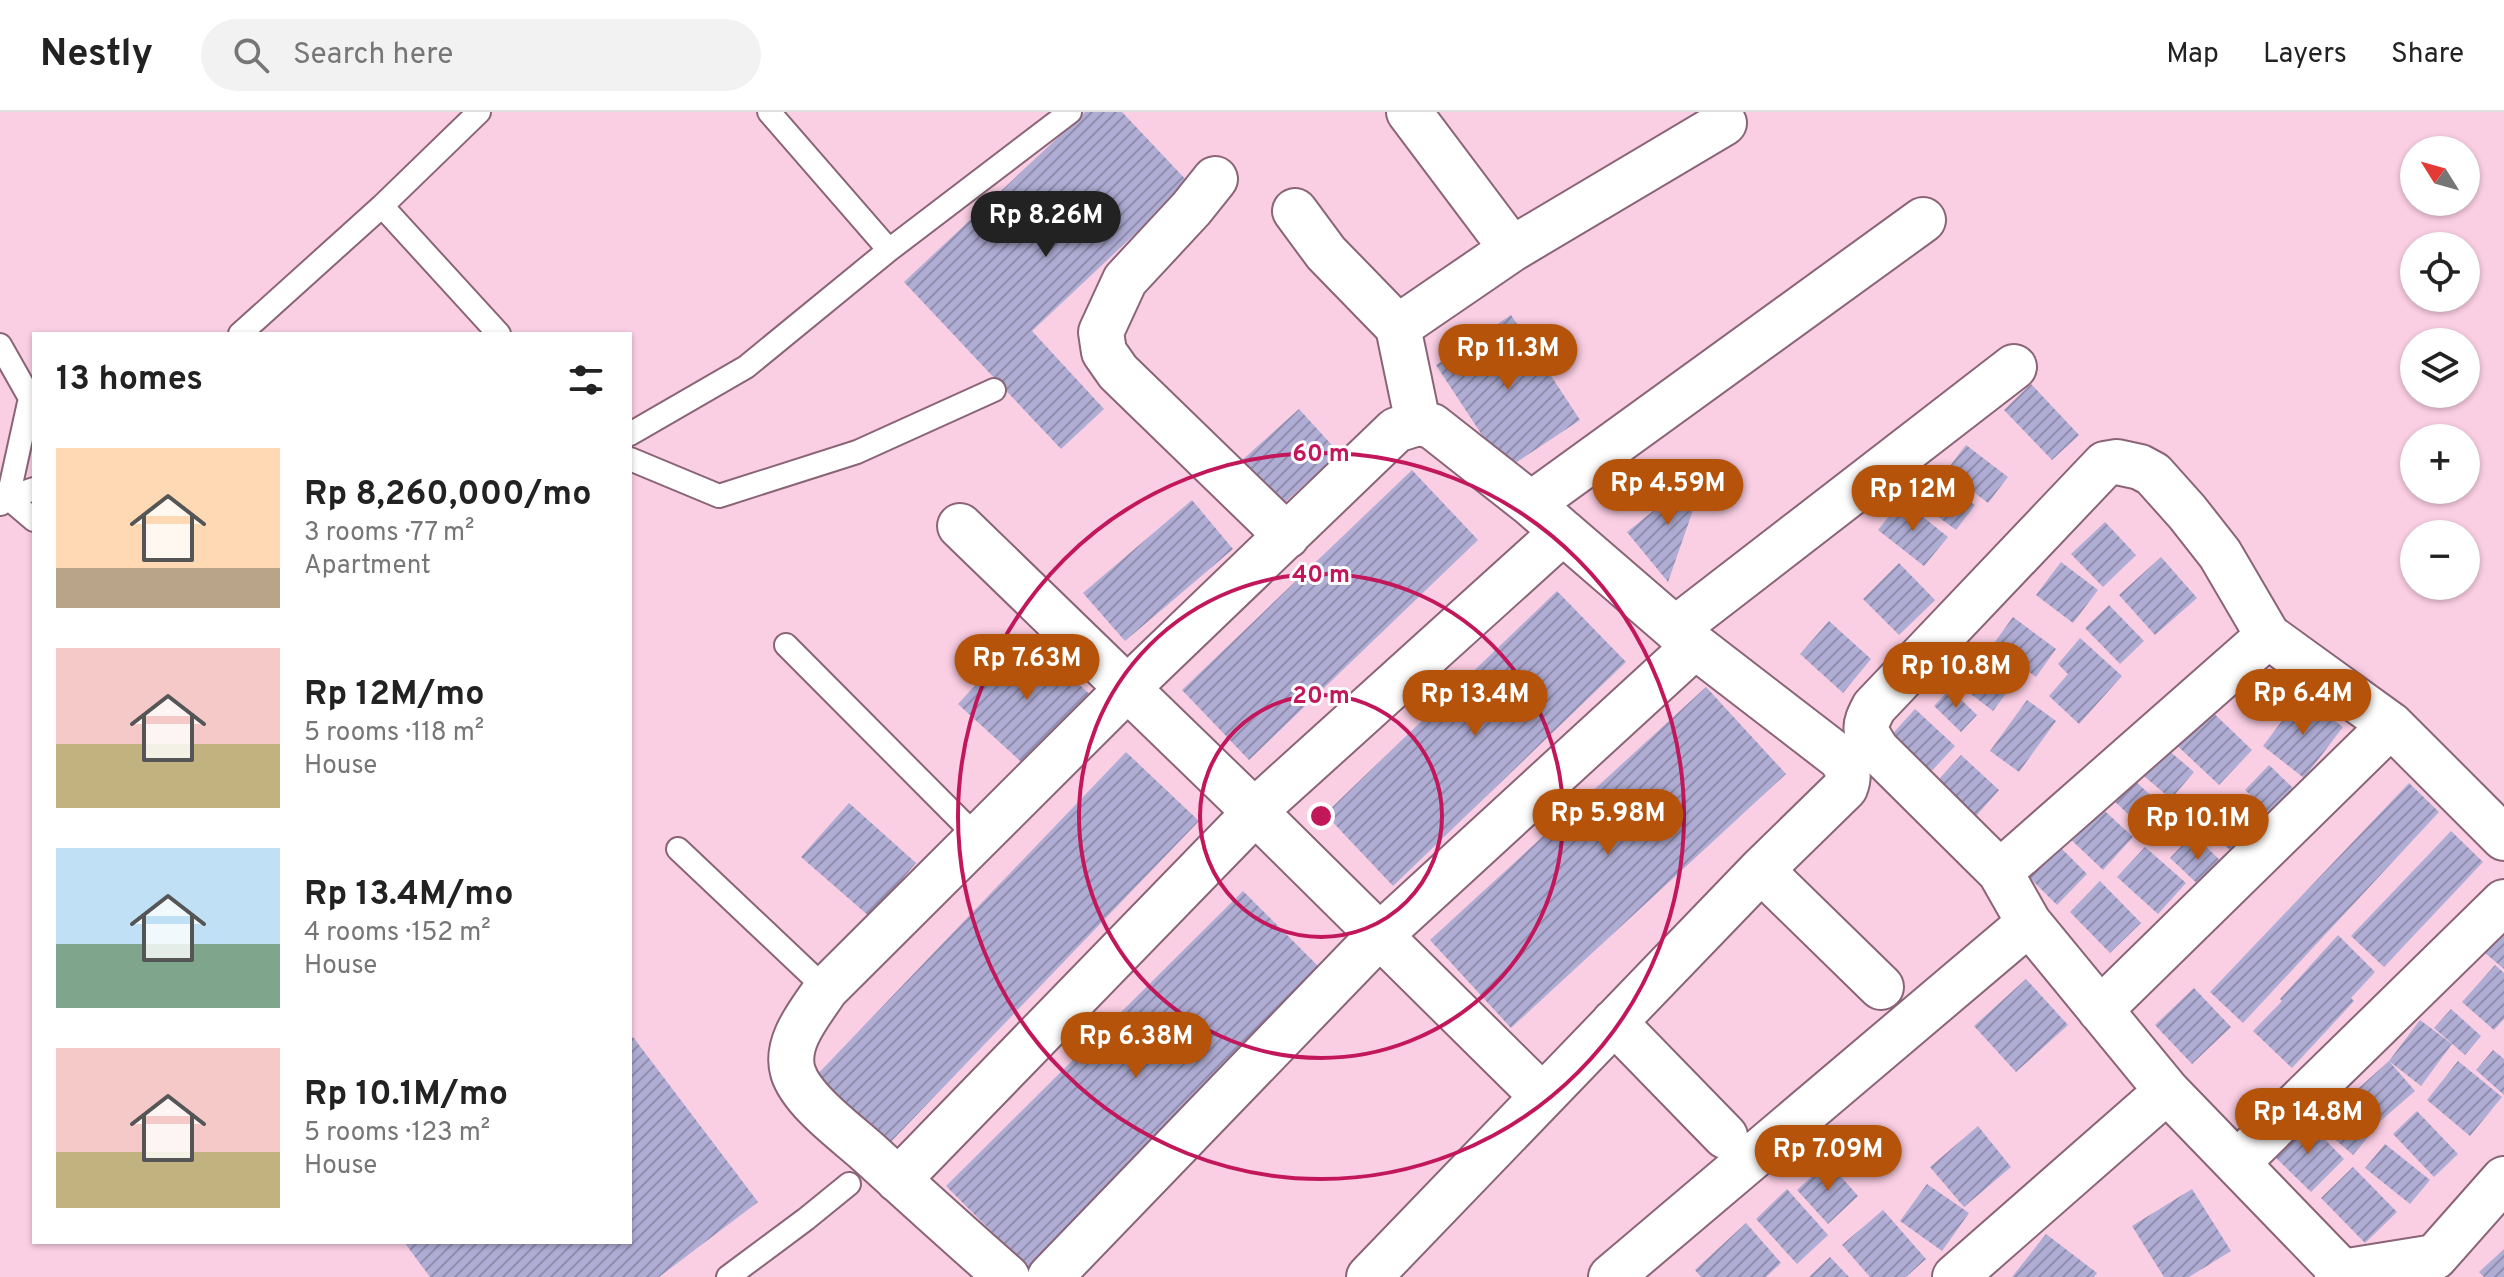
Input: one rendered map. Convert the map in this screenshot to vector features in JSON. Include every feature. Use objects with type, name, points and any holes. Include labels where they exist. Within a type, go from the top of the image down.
[{"type":"street","points":[[1409,112],[1512,249]]},
{"type":"street","points":[[1398,327],[1512,249],[1724,123]]},
{"type":"street","points":[[1215,179],[1125,280],[1101,332],[1101,342],[1118,372],[1287,536]]},
{"type":"street","points":[[1295,211],[1326,253],[1398,327],[1418,423]]},
{"type":"street","points":[[898,1180],[1255,812],[1547,518],[1923,220]]},
{"type":"street","points":[[1050,1277],[1379,936],[1685,637],[2014,367]]},
{"type":"street","points":[[1007,1277],[817,1106],[793,1072],[792,1054],[796,1038],[826,989],[1127,690],[1396,430],[1418,423],[1432,426],[1547,518],[1685,637],[1839,757],[1848,772],[1845,788],[1761,870],[1369,1277]]},
{"type":"street","points":[[2504,838],[2391,725],[2268,636],[2220,554],[2153,474],[2140,467],[2117,462],[2105,464],[1874,707],[1865,726],[1877,750],[2000,872],[2029,923],[2167,1091],[2339,1275],[2447,1267],[2504,1179]]},
{"type":"street","points":[[960,526],[1542,1096]]},
{"type":"street","points":[[2000,872],[2268,636]]},
{"type":"street","points":[[2100,1010],[2391,725]]},
{"type":"street","points":[[1761,870],[1881,987]]},
{"type":"street","points":[[2237,1163],[2504,902]]},
{"type":"street","points":[[1637,1269],[2029,923]]},
{"type":"street","points":[[1614,1022],[1725,1136]]},
{"type":"street","points":[[1955,1277],[2167,1091]]},
{"type":"lane","points":[[242,332],[382,206],[479,112]]},
{"type":"lane","points":[[769,112],[889,250]]},
{"type":"lane","points":[[632,433],[746,367],[889,250],[1070,112]]},
{"type":"lane","points":[[382,206],[497,332]]},
{"type":"lane","points":[[0,345],[30,398],[4,501]]},
{"type":"lane","points":[[632,460],[719,496],[857,452],[994,390]]},
{"type":"lane","points":[[4,501],[32,490]]},
{"type":"lane","points":[[4,501],[32,519]]},
{"type":"lane","points":[[786,645],[978,838]]},
{"type":"lane","points":[[678,849],[826,989]]},
{"type":"lane","points":[[728,1277],[849,1184]]},
{"type":"building","points":[[1085,112],[1122,112],[1189,183],[1032,331],[1104,409],[1061,449],[904,282]]},
{"type":"building","points":[[1511,315],[1580,420],[1505,470],[1436,365]]},
{"type":"building","points":[[2031,384],[2079,435],[2052,460],[2004,410]]},
{"type":"building","points":[[1299,409],[1339,453],[1281,506],[1240,462]]},
{"type":"building","points":[[1966,445],[2008,477],[1988,503],[1946,471]]},
{"type":"building","points":[[1708,467],[1668,582],[1627,532]]},
{"type":"building","points":[[1412,470],[1478,540],[1249,760],[1182,690]]},
{"type":"building","points":[[1936,476],[1975,505],[1956,530],[1917,501]]},
{"type":"building","points":[[1192,500],[1233,549],[1125,641],[1083,593]]},
{"type":"building","points":[[1902,500],[1948,537],[1924,566],[1878,530]]},
{"type":"building","points":[[2105,522],[2136,555],[2103,587],[2071,554]]},
{"type":"building","points":[[2161,557],[2197,598],[2155,635],[2119,595]]},
{"type":"building","points":[[2061,562],[2098,590],[2073,623],[2036,595]]},
{"type":"building","points":[[1899,563],[1935,600],[1899,635],[1863,599]]},
{"type":"building","points":[[1557,591],[1626,662],[1393,886],[1325,814]]},
{"type":"building","points":[[2109,605],[2144,641],[2120,664],[2085,628]]},
{"type":"building","points":[[2013,617],[2056,649],[2036,677],[1992,646]]},
{"type":"building","points":[[1829,621],[1871,659],[1843,693],[1800,654]]},
{"type":"building","points":[[1023,634],[1095,699],[1030,770],[958,704]]},
{"type":"building","points":[[2080,638],[2122,676],[2079,724],[2049,696],[2068,674],[2058,664]]},
{"type":"building","points":[[1981,645],[2020,675],[1993,711],[1954,681]]},
{"type":"building","points":[[1706,687],[1786,774],[1511,1028],[1430,940]]},
{"type":"building","points":[[1950,689],[1977,715],[1961,732],[1934,706]]},
{"type":"building","points":[[2301,696],[2343,727],[2304,778],[2263,746]]},
{"type":"building","points":[[2027,700],[2056,721],[2019,772],[1990,751]]},
{"type":"building","points":[[2202,702],[2252,750],[2219,785],[2168,737]]},
{"type":"building","points":[[1915,709],[1955,746],[1926,777],[1886,741]]},
{"type":"building","points":[[2154,738],[2194,772],[2171,799],[2131,765]]},
{"type":"building","points":[[1126,752],[1199,821],[884,1149],[812,1080]]},
{"type":"building","points":[[1961,755],[1999,790],[1969,824],[1930,789]]},
{"type":"building","points":[[2269,765],[2293,788],[2269,813],[2245,790]]},
{"type":"building","points":[[2131,777],[2166,810],[2146,831],[2111,798]]},
{"type":"building","points":[[2409,783],[2439,812],[2243,1023],[2210,992]]},
{"type":"building","points":[[2237,796],[2261,818],[2230,850],[2206,828]]},
{"type":"building","points":[[2094,801],[2133,837],[2103,870],[2064,833]]},
{"type":"building","points":[[849,803],[916,863],[870,917],[801,857]]},
{"type":"building","points":[[2451,831],[2483,862],[2384,967],[2351,936]]},
{"type":"building","points":[[2193,834],[2227,867],[2204,890],[2170,858]]},
{"type":"building","points":[[2052,839],[2087,874],[2057,905],[2022,870]]},
{"type":"building","points":[[2145,847],[2186,883],[2158,914],[2117,877]]},
{"type":"building","points":[[2100,881],[2141,923],[2110,953],[2070,912]]},
{"type":"building","points":[[1243,891],[1326,974],[1029,1269],[946,1186]]},
{"type":"building","points":[[2504,930],[2504,969],[2484,952]]},
{"type":"building","points":[[2338,935],[2375,972],[2351,998],[2354,1001],[2292,1068],[2253,1031]]},
{"type":"building","points":[[2495,965],[2504,973],[2504,1019],[2494,1030],[2462,1002]]},
{"type":"building","points":[[2026,979],[2068,1025],[2016,1072],[1974,1026]]},
{"type":"building","points":[[2194,988],[2231,1027],[2192,1064],[2155,1025]]},
{"type":"building","points":[[2451,1009],[2481,1036],[2465,1055],[2434,1028]]},
{"type":"building","points":[[2420,1020],[2452,1044],[2421,1086],[2389,1061]]},
{"type":"building","points":[[632,1038],[758,1202],[659,1277],[430,1277],[405,1244],[632,1244]]},
{"type":"building","points":[[2493,1050],[2504,1059],[2504,1095],[2476,1070]]},
{"type":"building","points":[[2389,1061],[2415,1091],[2377,1124],[2351,1095]]},
{"type":"building","points":[[2458,1061],[2502,1097],[2470,1136],[2427,1100]]},
{"type":"building","points":[[2336,1097],[2374,1130],[2353,1155],[2315,1122]]},
{"type":"building","points":[[2417,1111],[2458,1154],[2434,1177],[2393,1134]]},
{"type":"building","points":[[2305,1119],[2344,1159],[2311,1192],[2271,1153]]},
{"type":"building","points":[[1978,1126],[2011,1167],[1964,1207],[1930,1167]]},
{"type":"building","points":[[2385,1144],[2430,1180],[2410,1204],[2365,1168]]},
{"type":"building","points":[[1828,1162],[1858,1196],[1828,1224],[1797,1190]]},
{"type":"building","points":[[2353,1167],[2397,1212],[2365,1243],[2321,1198]]},
{"type":"building","points":[[1927,1184],[1969,1213],[1942,1251],[1900,1221]]},
{"type":"building","points":[[1787,1189],[1828,1235],[1797,1264],[1756,1219]]},
{"type":"building","points":[[2192,1189],[2231,1251],[2189,1277],[2164,1277],[2132,1226]]},
{"type":"building","points":[[1883,1210],[1926,1259],[1906,1277],[1870,1277],[1842,1245]]},
{"type":"building","points":[[1746,1223],[1781,1263],[1766,1277],[1701,1277],[1695,1270]]},
{"type":"building","points":[[2046,1234],[2097,1273],[2094,1277],[2012,1277]]},
{"type":"building","points":[[2504,1249],[2504,1277],[2484,1277],[2479,1272]]},
{"type":"building","points":[[1830,1257],[1849,1277],[1809,1277]]}]
